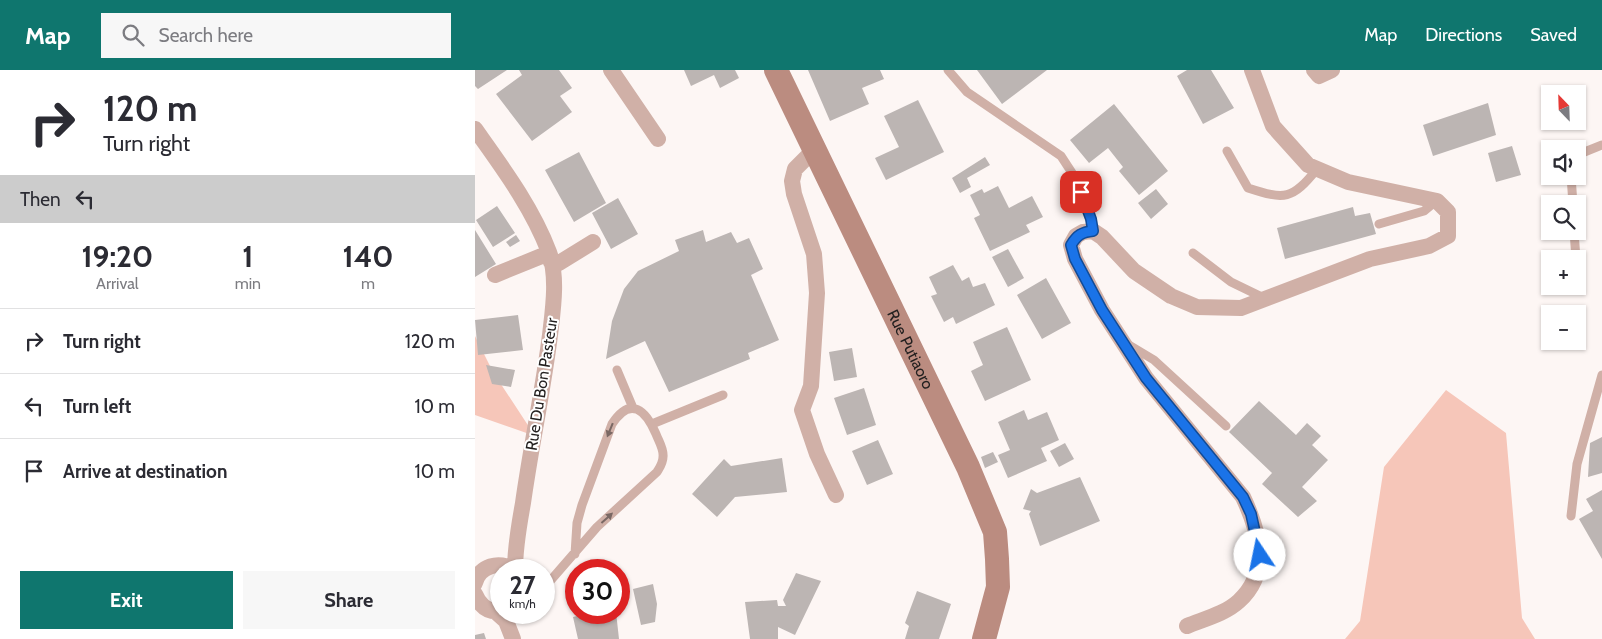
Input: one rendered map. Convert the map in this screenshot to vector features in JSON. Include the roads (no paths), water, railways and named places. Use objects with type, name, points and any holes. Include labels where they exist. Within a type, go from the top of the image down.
[{"type":"main road","name":"Rue Putiaoro","points":[[776,70],[968,467],[995,532],[998,587],[984,639]]},
{"type":"street","points":[[611,70],[658,139]]},
{"type":"street","points":[[1187,626],[1219,614],[1238,602],[1254,582],[1260,565],[1257,537],[1251,514],[1243,497],[1146,378],[1102,310],[1075,259],[1071,245],[1076,236],[1083,232],[1093,231],[1102,236],[1134,271],[1171,296],[1197,307],[1241,308],[1370,259],[1429,246],[1448,236],[1448,212],[1437,201],[1348,182],[1308,165],[1273,126],[1252,70]]},
{"type":"street","points":[[1314,70],[1319,76],[1332,70]]},
{"type":"street","name":"Rue Du Bon Pasteur","points":[[475,129],[517,192],[550,257],[553,314],[545,374],[532,438],[515,543],[514,559]]},
{"type":"street","points":[[815,149],[808,153],[795,169],[793,181],[794,194],[814,254],[817,293],[811,386],[802,410],[817,454],[836,495]]},
{"type":"street","points":[[495,275],[550,257],[559,263],[593,242]]},
{"type":"street","points":[[501,559],[515,543]]},
{"type":"street","points":[[490,566],[484,569],[476,589],[490,610]]},
{"type":"lane","points":[[948,70],[967,92],[1061,156],[1076,179],[1091,219],[1093,231]]},
{"type":"lane","points":[[1586,151],[1602,145]]},
{"type":"lane","points":[[1227,151],[1247,188],[1276,198],[1300,190],[1317,169]]},
{"type":"lane","points":[[1379,224],[1424,211],[1437,201]]},
{"type":"lane","points":[[1193,253],[1231,282],[1267,299]]},
{"type":"lane","points":[[1125,343],[1164,368],[1226,426]]},
{"type":"lane","points":[[617,370],[633,408]]},
{"type":"lane","points":[[1571,516],[1577,464],[1602,375]]},
{"type":"lane","points":[[652,424],[723,396]]},
{"type":"lane","points":[[555,576],[575,554],[597,527],[657,472],[663,459],[663,450],[652,424],[643,412],[633,408],[623,412],[613,424],[582,505],[577,523],[575,554]]}]
